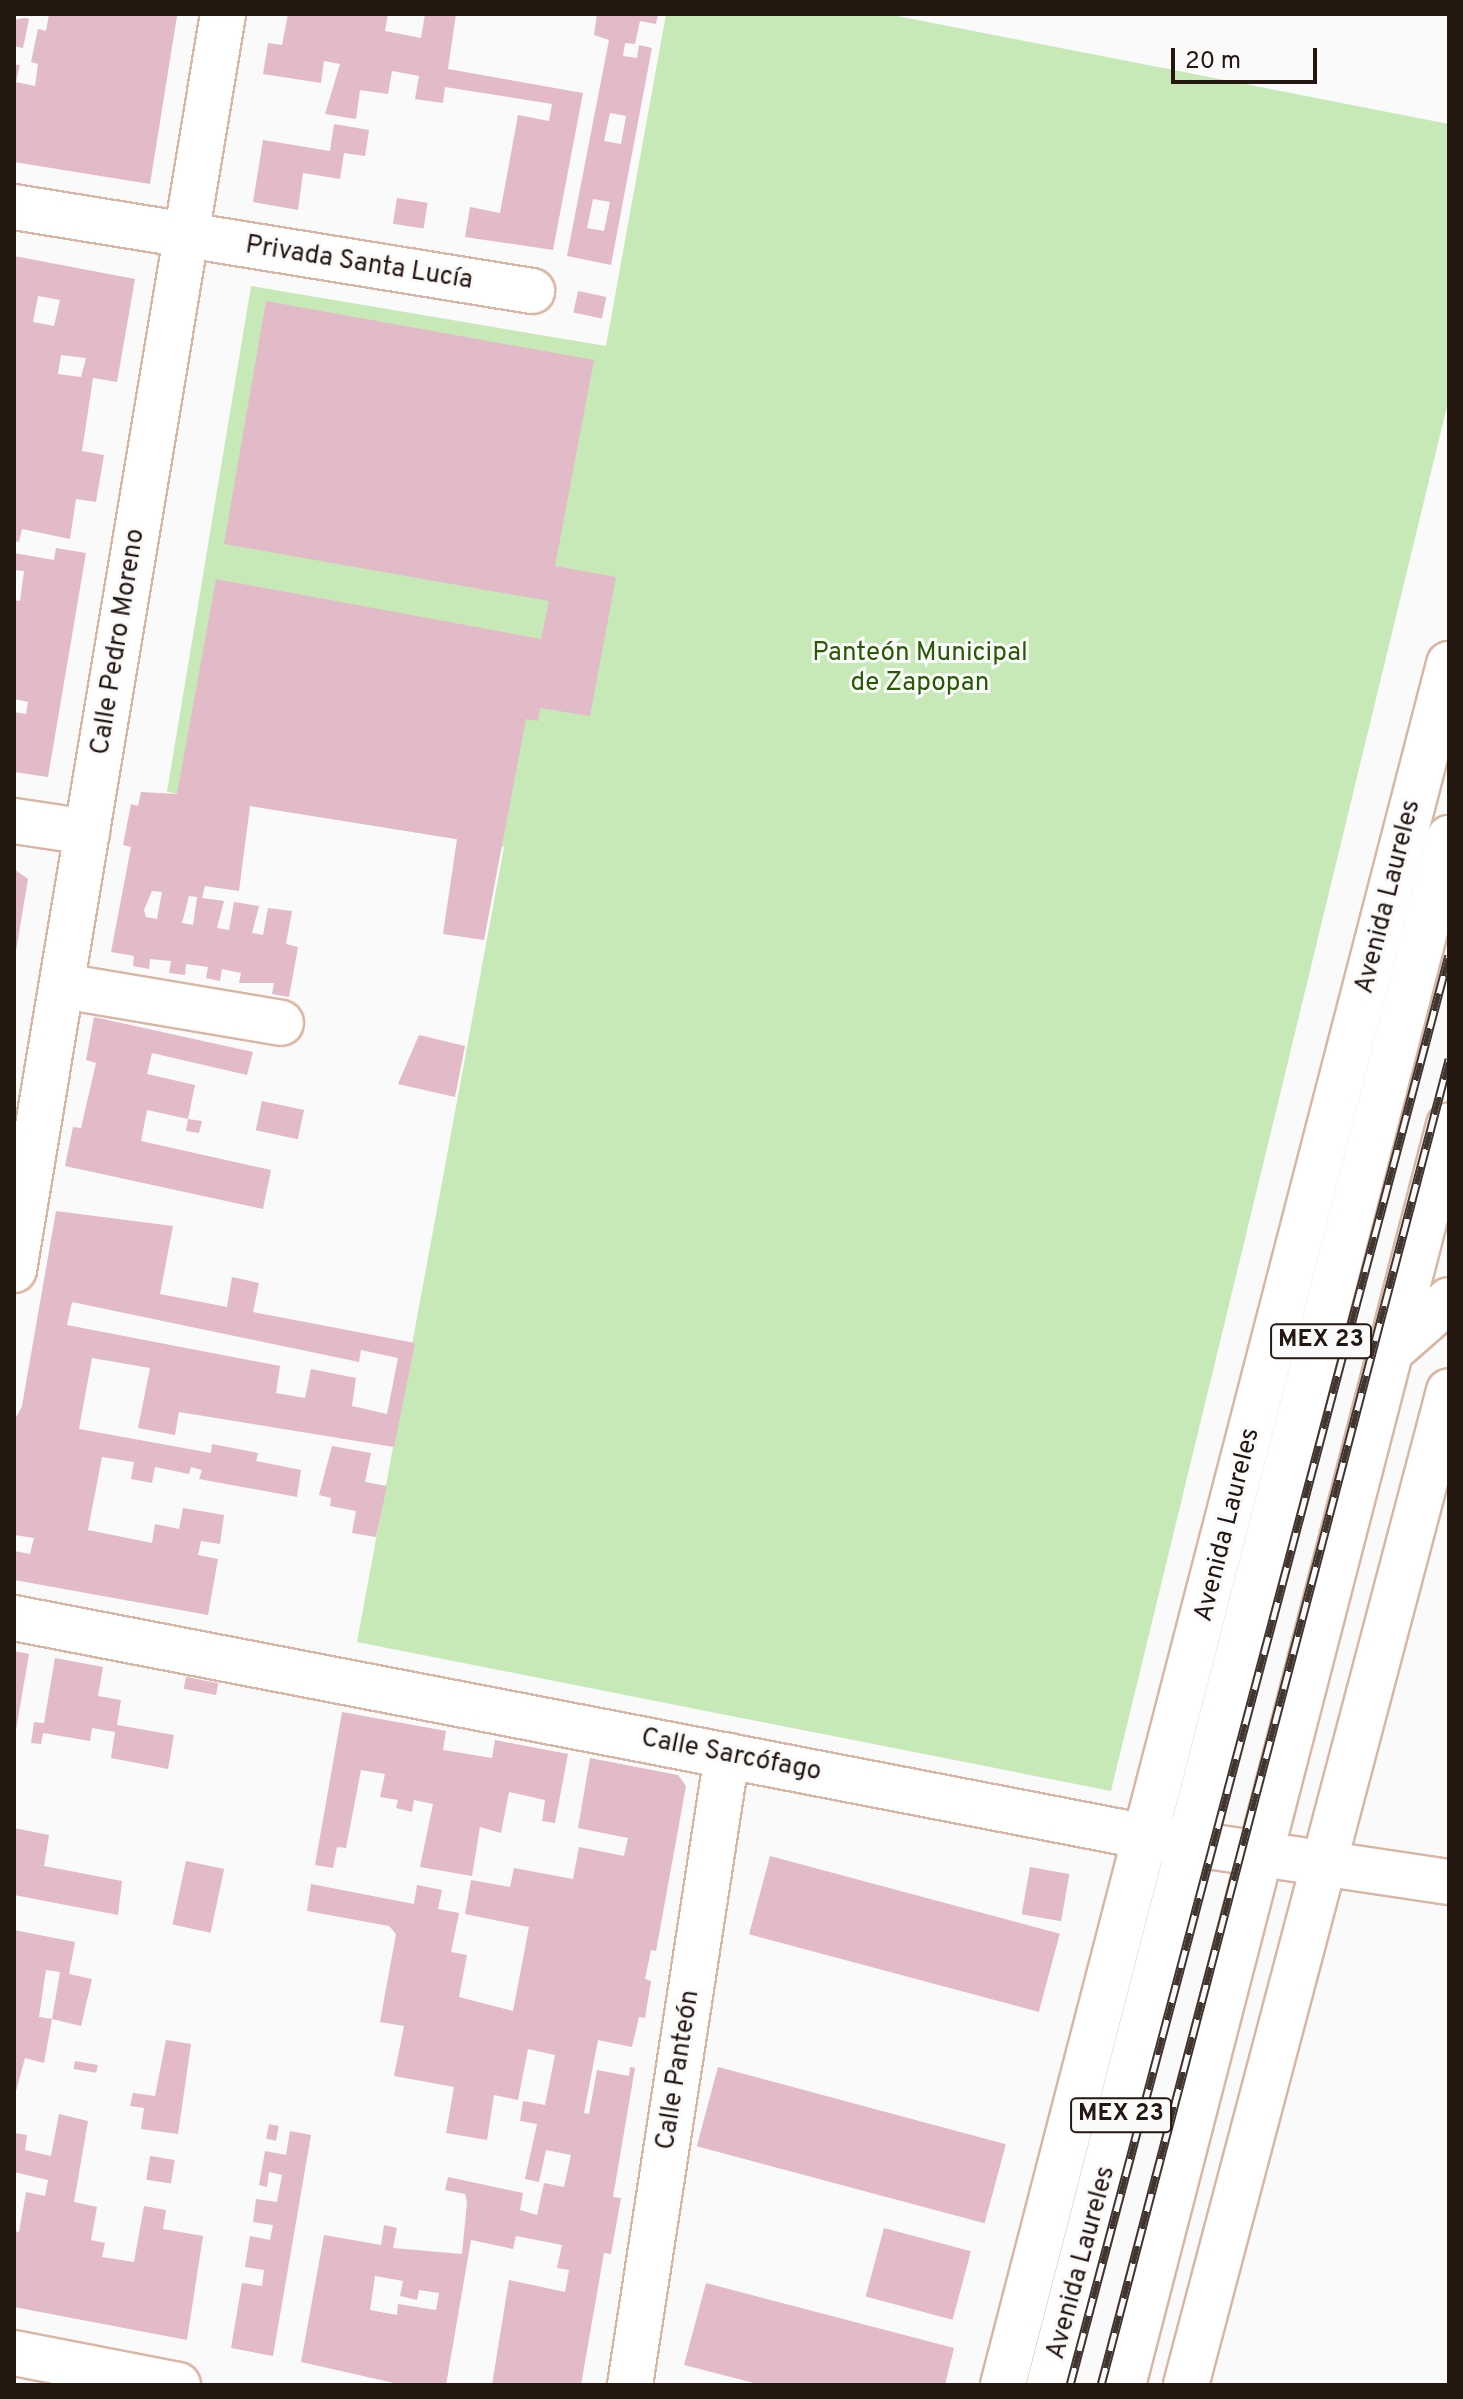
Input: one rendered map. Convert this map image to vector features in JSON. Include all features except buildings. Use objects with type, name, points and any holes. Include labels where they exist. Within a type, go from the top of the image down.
[{"type":"main road","name":"Calle Pedro Moreno","points":[[14,1270],[223,14]]},
{"type":"main road","name":"Privada Santa Lucía","points":[[14,207],[532,291]]},
{"type":"main road","name":"Avenida Laureles","points":[[1003,2385],[1449,664]]},
{"type":"main road","points":[[14,821],[87,832]]},
{"type":"main road","name":"Avenida Laureles","points":[[1049,2385],[1193,1844],[1449,838]]},
{"type":"main road","points":[[63,986],[281,1023]]},
{"type":"main road","name":"MEX 23","points":[[1123,2385],[1449,1125]]},
{"type":"main road","points":[[1391,1351],[1449,1300]]},
{"type":"main road","points":[[1186,2385],[1326,1866],[1438,1477],[1449,1391]]},
{"type":"main road","name":"Calle Sarcófago","points":[[14,1618],[1147,1837],[1261,1857],[1449,1882]]},
{"type":"main road","name":"Calle Panteón","points":[[630,2385],[727,1755]]},
{"type":"main road","points":[[14,2353],[178,2385]]},
{"type":"green space","name":"Panteón Municipal de Zapopan","points":[[666,14],[887,14],[1449,124],[1449,398],[1111,1791],[357,1642],[504,847],[167,792],[251,286],[606,346]]},
{"type":"railway","points":[[1070,2385],[1449,955]]},
{"type":"railway","points":[[1101,2385],[1449,1059]]}]
